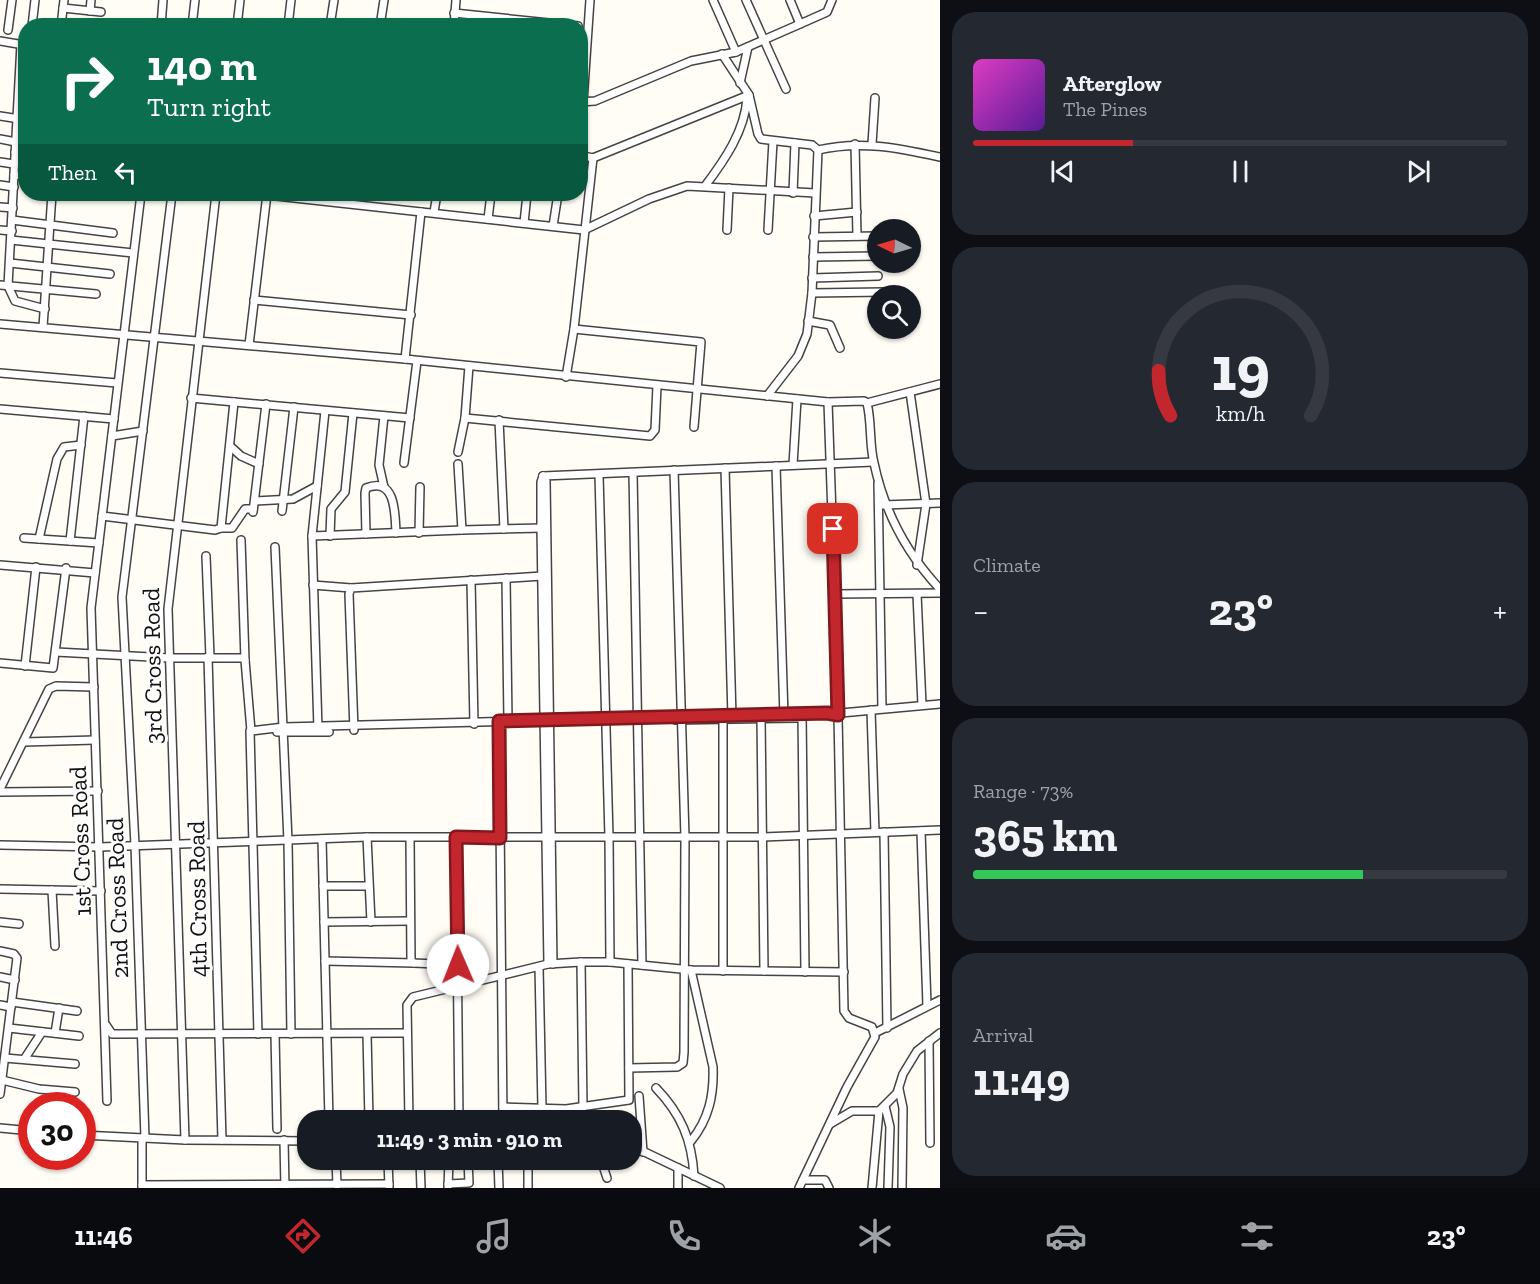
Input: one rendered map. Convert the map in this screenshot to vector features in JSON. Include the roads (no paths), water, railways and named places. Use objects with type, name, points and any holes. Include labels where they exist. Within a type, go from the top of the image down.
[{"type":"street","points":[[8,30],[12,0]]},
{"type":"street","points":[[33,18],[35,0]]},
{"type":"street","points":[[90,11],[91,0]]},
{"type":"street","points":[[162,18],[164,0]]},
{"type":"street","points":[[193,18],[195,0]]},
{"type":"street","points":[[238,18],[240,0]]},
{"type":"street","points":[[289,18],[291,0]]},
{"type":"street","points":[[331,18],[334,0]]},
{"type":"street","points":[[381,18],[384,0]]},
{"type":"street","points":[[454,18],[456,0]]},
{"type":"street","points":[[584,18],[590,0]]},
{"type":"street","points":[[713,0],[736,52]]},
{"type":"street","points":[[746,0],[786,89]]},
{"type":"street","points":[[790,0],[800,24]]},
{"type":"street","points":[[588,102],[595,101],[690,61],[736,52],[827,12],[832,0]]},
{"type":"street","points":[[63,4],[101,12]]},
{"type":"street","points":[[454,13],[503,18]]},
{"type":"street","points":[[0,41],[18,44]]},
{"type":"street","points":[[740,83],[748,47]]},
{"type":"street","points":[[722,54],[748,95],[758,134],[765,141],[812,145],[818,150],[855,144],[872,144],[940,157]]},
{"type":"street","points":[[588,157],[593,158],[748,95]]},
{"type":"street","points":[[705,186],[721,164],[743,123],[748,95]]},
{"type":"street","points":[[4,285],[10,265],[18,98]]},
{"type":"street","points":[[872,144],[874,98]]},
{"type":"street","points":[[0,116],[16,119]]},
{"type":"street","points":[[0,139],[16,142]]},
{"type":"street","points":[[768,230],[773,141]]},
{"type":"street","points":[[793,193],[795,143]]},
{"type":"street","points":[[855,144],[857,236]]},
{"type":"street","points":[[767,396],[798,356],[808,321],[812,294],[818,150]]},
{"type":"street","points":[[588,198],[593,158]]},
{"type":"street","points":[[0,162],[14,164]]},
{"type":"street","points":[[14,175],[18,175]]},
{"type":"street","points":[[0,185],[14,187]]},
{"type":"street","points":[[327,201],[584,230],[669,190],[705,186],[815,193]]},
{"type":"street","points":[[727,230],[729,188]]},
{"type":"street","points":[[43,327],[49,267],[52,201]]},
{"type":"street","name":"1st Cross Road","points":[[107,1101],[91,608],[140,201]]},
{"type":"street","name":"2nd Cross Road","points":[[142,1186],[142,1035],[123,597],[171,201]]},
{"type":"street","name":"3rd Cross Road","points":[[185,1140],[169,580],[178,526],[215,201]]},
{"type":"street","points":[[249,345],[266,201]]},
{"type":"street","points":[[434,212],[436,201]]},
{"type":"street","points":[[488,219],[490,201]]},
{"type":"street","points":[[524,223],[526,201]]},
{"type":"street","points":[[554,226],[557,201]]},
{"type":"street","points":[[566,376],[574,329],[588,201]]},
{"type":"street","points":[[0,207],[13,208]]},
{"type":"street","points":[[405,359],[421,212]]},
{"type":"street","points":[[814,216],[857,212]]},
{"type":"street","points":[[12,220],[113,233]]},
{"type":"street","points":[[0,230],[12,231]]},
{"type":"street","points":[[813,237],[867,236]]},
{"type":"street","points":[[11,240],[49,246],[133,253]]},
{"type":"street","points":[[813,258],[867,256]]},
{"type":"street","points":[[0,266],[49,267],[110,273]]},
{"type":"street","points":[[812,278],[878,276]]},
{"type":"street","points":[[4,285],[96,294]]},
{"type":"street","points":[[4,285],[15,301],[45,309]]},
{"type":"street","points":[[812,294],[867,292]]},
{"type":"street","points":[[254,300],[411,315]]},
{"type":"street","points":[[808,321],[830,326],[840,348]]},
{"type":"street","points":[[0,324],[405,359],[828,402],[860,400],[867,403],[940,384]]},
{"type":"street","points":[[574,329],[701,342],[694,427]]},
{"type":"street","points":[[404,463],[417,361]]},
{"type":"street","points":[[458,452],[465,418],[469,366]]},
{"type":"street","points":[[0,373],[117,383]]},
{"type":"street","points":[[465,418],[650,436],[655,430],[657,386]]},
{"type":"street","points":[[910,392],[926,504],[917,565]]},
{"type":"street","points":[[191,398],[410,418]]},
{"type":"street","points":[[793,465],[797,399]]},
{"type":"street","points":[[221,528],[234,402]]},
{"type":"street","points":[[828,402],[836,594],[837,715],[846,1016],[872,1026],[875,1033]]},
{"type":"street","points":[[867,403],[873,462],[887,504],[917,565],[940,591]]},
{"type":"street","points":[[102,516],[215,530],[232,528],[245,510],[253,511],[266,404]]},
{"type":"street","points":[[282,511],[294,407]]},
{"type":"street","points":[[0,409],[114,419]]},
{"type":"street","points":[[318,730],[312,536],[325,411]]},
{"type":"street","points":[[330,536],[331,509],[345,492],[353,413]]},
{"type":"street","points":[[70,540],[84,416]]},
{"type":"street","points":[[384,416],[379,465],[384,487],[394,500],[396,534]]},
{"type":"street","points":[[499,420],[504,529]]},
{"type":"street","points":[[112,436],[143,431]]},
{"type":"street","points":[[39,538],[61,450],[69,446],[81,445]]},
{"type":"street","points":[[230,446],[241,456],[259,464]]},
{"type":"street","points":[[548,721],[542,576],[546,481],[543,476],[873,462]]},
{"type":"street","points":[[458,464],[462,530]]},
{"type":"street","points":[[776,466],[784,716]]},
{"type":"street","points":[[725,468],[732,717]]},
{"type":"street","points":[[629,1068],[678,1067],[683,1063],[688,970],[674,471]]},
{"type":"street","points":[[633,473],[642,965]]},
{"type":"street","points":[[599,475],[609,837],[610,962]]},
{"type":"street","points":[[878,476],[878,594],[882,708]]},
{"type":"street","points":[[255,501],[293,499],[317,486]]},
{"type":"street","points":[[366,534],[365,490],[368,487],[384,487]]},
{"type":"street","points":[[419,533],[420,487]]},
{"type":"street","points":[[878,505],[940,503]]},
{"type":"street","points":[[312,536],[543,528]]},
{"type":"street","points":[[543,528],[551,964]]},
{"type":"street","points":[[24,538],[99,543]]},
{"type":"street","points":[[241,540],[250,731],[258,1034]]},
{"type":"street","points":[[275,548],[288,841],[291,1034]]},
{"type":"street","name":"4th Cross Road","points":[[206,555],[216,842],[222,1140]]},
{"type":"street","points":[[0,564],[66,568],[95,573]]},
{"type":"street","points":[[25,666],[36,567]]},
{"type":"street","points":[[0,663],[51,669],[56,652],[66,568]]},
{"type":"street","points":[[313,585],[351,588],[542,576]]},
{"type":"street","points":[[506,578],[508,721]]},
{"type":"street","points":[[471,580],[474,724]]},
{"type":"street","points":[[351,588],[354,729]]},
{"type":"street","points":[[836,594],[917,594],[940,591]]},
{"type":"street","points":[[917,594],[922,705]]},
{"type":"street","points":[[56,652],[126,657],[209,657],[245,660]]},
{"type":"street","points":[[93,687],[56,686],[49,689],[0,790],[98,791]]},
{"type":"street","points":[[250,731],[639,718],[837,715],[882,708],[940,704]]},
{"type":"street","points":[[871,711],[875,832]]},
{"type":"street","points":[[802,716],[805,972]]},
{"type":"street","points":[[723,717],[723,971]]},
{"type":"street","points":[[761,717],[764,971]]},
{"type":"street","points":[[499,724],[508,721],[548,721]]},
{"type":"street","points":[[499,724],[503,1107],[583,1107],[629,1100],[628,964]]},
{"type":"street","points":[[24,742],[95,740]]},
{"type":"street","points":[[0,845],[100,846],[367,837],[763,837],[940,830]]},
{"type":"street","points":[[921,831],[927,1006]]},
{"type":"street","points":[[884,832],[887,1028]]},
{"type":"street","points":[[367,837],[370,922]]},
{"type":"street","points":[[456,837],[459,1110]]},
{"type":"street","points":[[322,838],[329,1110]]},
{"type":"street","points":[[410,838],[411,958],[414,963]]},
{"type":"street","points":[[323,886],[368,886]]},
{"type":"street","points":[[0,889],[101,891]]},
{"type":"street","points":[[52,890],[55,946]]},
{"type":"street","points":[[324,922],[410,921]]},
{"type":"street","points":[[0,922],[19,924]]},
{"type":"street","points":[[0,951],[16,955],[9,1028],[4,1037],[5,1058],[0,1094]]},
{"type":"street","points":[[325,961],[458,965]]},
{"type":"street","points":[[409,1110],[407,1033],[409,999],[551,964],[581,962],[610,962],[688,970],[844,972]]},
{"type":"street","points":[[581,962],[583,1107]]},
{"type":"street","points":[[539,967],[542,1108]]},
{"type":"street","points":[[688,970],[713,1067],[714,1083],[707,1116],[691,1141]]},
{"type":"street","points":[[0,978],[15,980]]},
{"type":"street","points":[[799,1188],[827,1126],[875,1033],[940,1000]]},
{"type":"street","points":[[0,1005],[12,1004],[77,1011]]},
{"type":"street","points":[[55,1034],[59,1008]]},
{"type":"street","points":[[106,1025],[111,1034],[142,1035],[407,1033]]},
{"type":"street","points":[[9,1028],[79,1036]]},
{"type":"street","points":[[26,1058],[42,1032]]},
{"type":"street","points":[[872,1188],[876,1122],[882,1109],[899,1088],[912,1059],[940,1033]]},
{"type":"street","points":[[275,1034],[277,1129]]},
{"type":"street","points":[[367,1034],[369,1110]]},
{"type":"street","points":[[929,1041],[930,1143]]},
{"type":"street","points":[[5,1058],[75,1064]]},
{"type":"street","points":[[2,1080],[31,1088],[75,1092]]},
{"type":"street","points":[[656,1088],[667,1099],[691,1141],[694,1176]]},
{"type":"street","points":[[899,1088],[903,1108],[902,1188]]},
{"type":"street","points":[[639,1096],[643,1152],[720,1188]]},
{"type":"street","points":[[827,1126],[852,1111],[882,1109]]},
{"type":"street","points":[[882,1109],[890,1127],[888,1188]]},
{"type":"street","points":[[0,1128],[18,1130]]},
{"type":"street","points":[[96,1136],[185,1140],[297,1141]]},
{"type":"street","points":[[284,1140],[285,1187]]},
{"type":"street","points":[[678,1168],[678,1188]]},
{"type":"street","points":[[336,1170],[337,1185]]},
{"type":"street","points":[[142,1186],[388,1186],[388,1170]]},
{"type":"street","points":[[420,1170],[421,1188]]},
{"type":"street","points":[[449,1170],[448,1186],[469,1183],[468,1170]]},
{"type":"street","points":[[498,1170],[499,1188]]},
{"type":"street","points":[[528,1170],[528,1188]]},
{"type":"street","points":[[604,1170],[607,1178]]},
{"type":"street","points":[[802,1180],[825,1180],[829,1188]]}]
